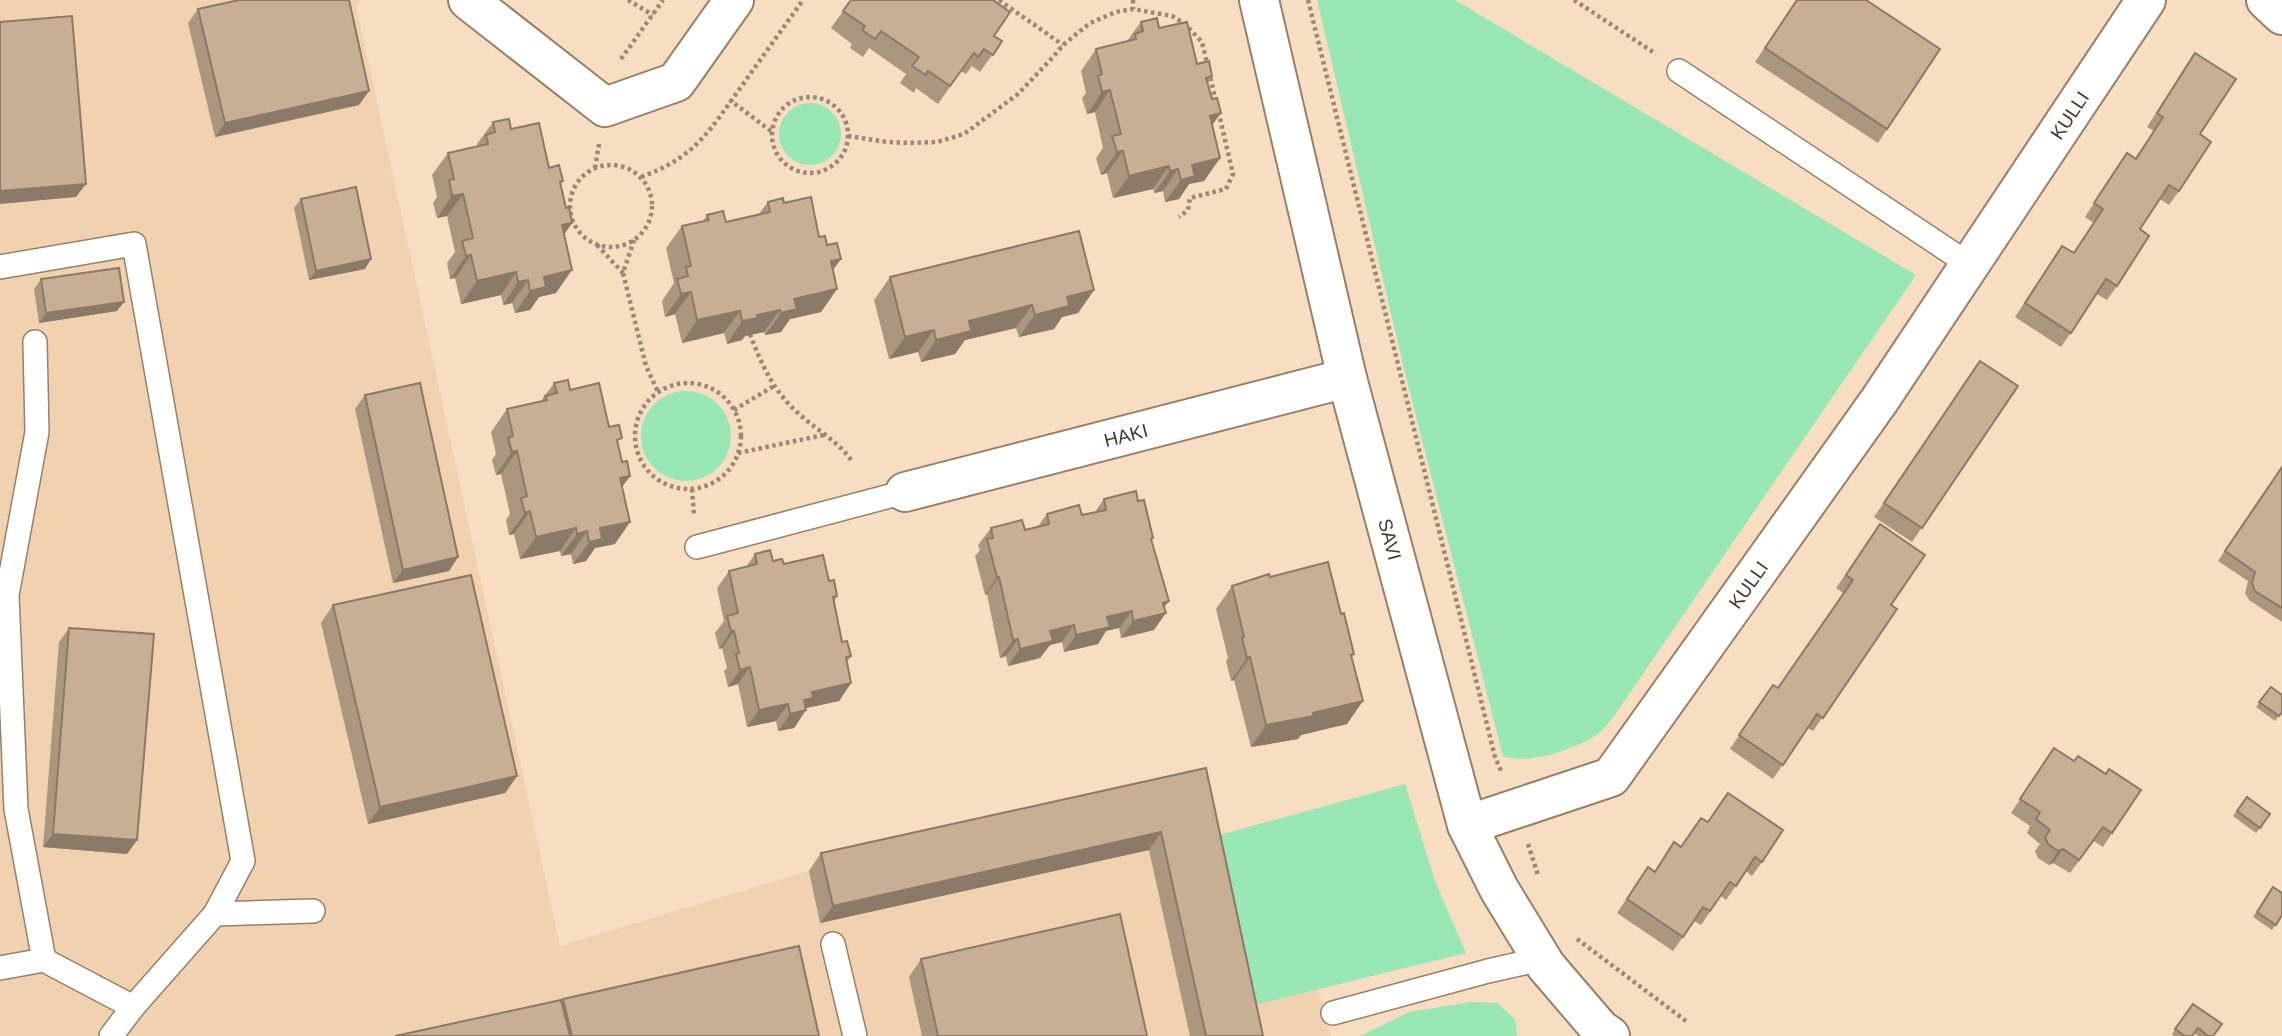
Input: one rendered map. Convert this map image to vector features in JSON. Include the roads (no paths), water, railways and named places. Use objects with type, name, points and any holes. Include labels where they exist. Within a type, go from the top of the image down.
[{"type":"street","points":[[468,0],[605,107],[676,82],[734,0]]},
{"type":"street","name":"SAVI","points":[[1259,0],[1348,378],[1467,824],[1499,889],[1541,959],[1601,1034]]},
{"type":"street","name":"KULLI","points":[[1467,824],[1612,777],[1879,401],[2146,0]]},
{"type":"street","points":[[2266,0],[2282,15]]},
{"type":"street","name":"HAKI","points":[[905,492],[1348,378]]},
{"type":"lane","points":[[1679,71],[1970,265]]},
{"type":"lane","points":[[0,267],[134,244],[243,861],[215,914],[111,1036]]},
{"type":"lane","points":[[35,342],[37,432],[7,595],[16,809],[44,960]]},
{"type":"lane","points":[[697,547],[905,492]]},
{"type":"lane","points":[[215,914],[313,911]]},
{"type":"lane","points":[[832,944],[855,1036]]},
{"type":"lane","points":[[1333,1013],[1541,959]]},
{"type":"lane","points":[[0,968],[44,960],[134,1007]]}]
